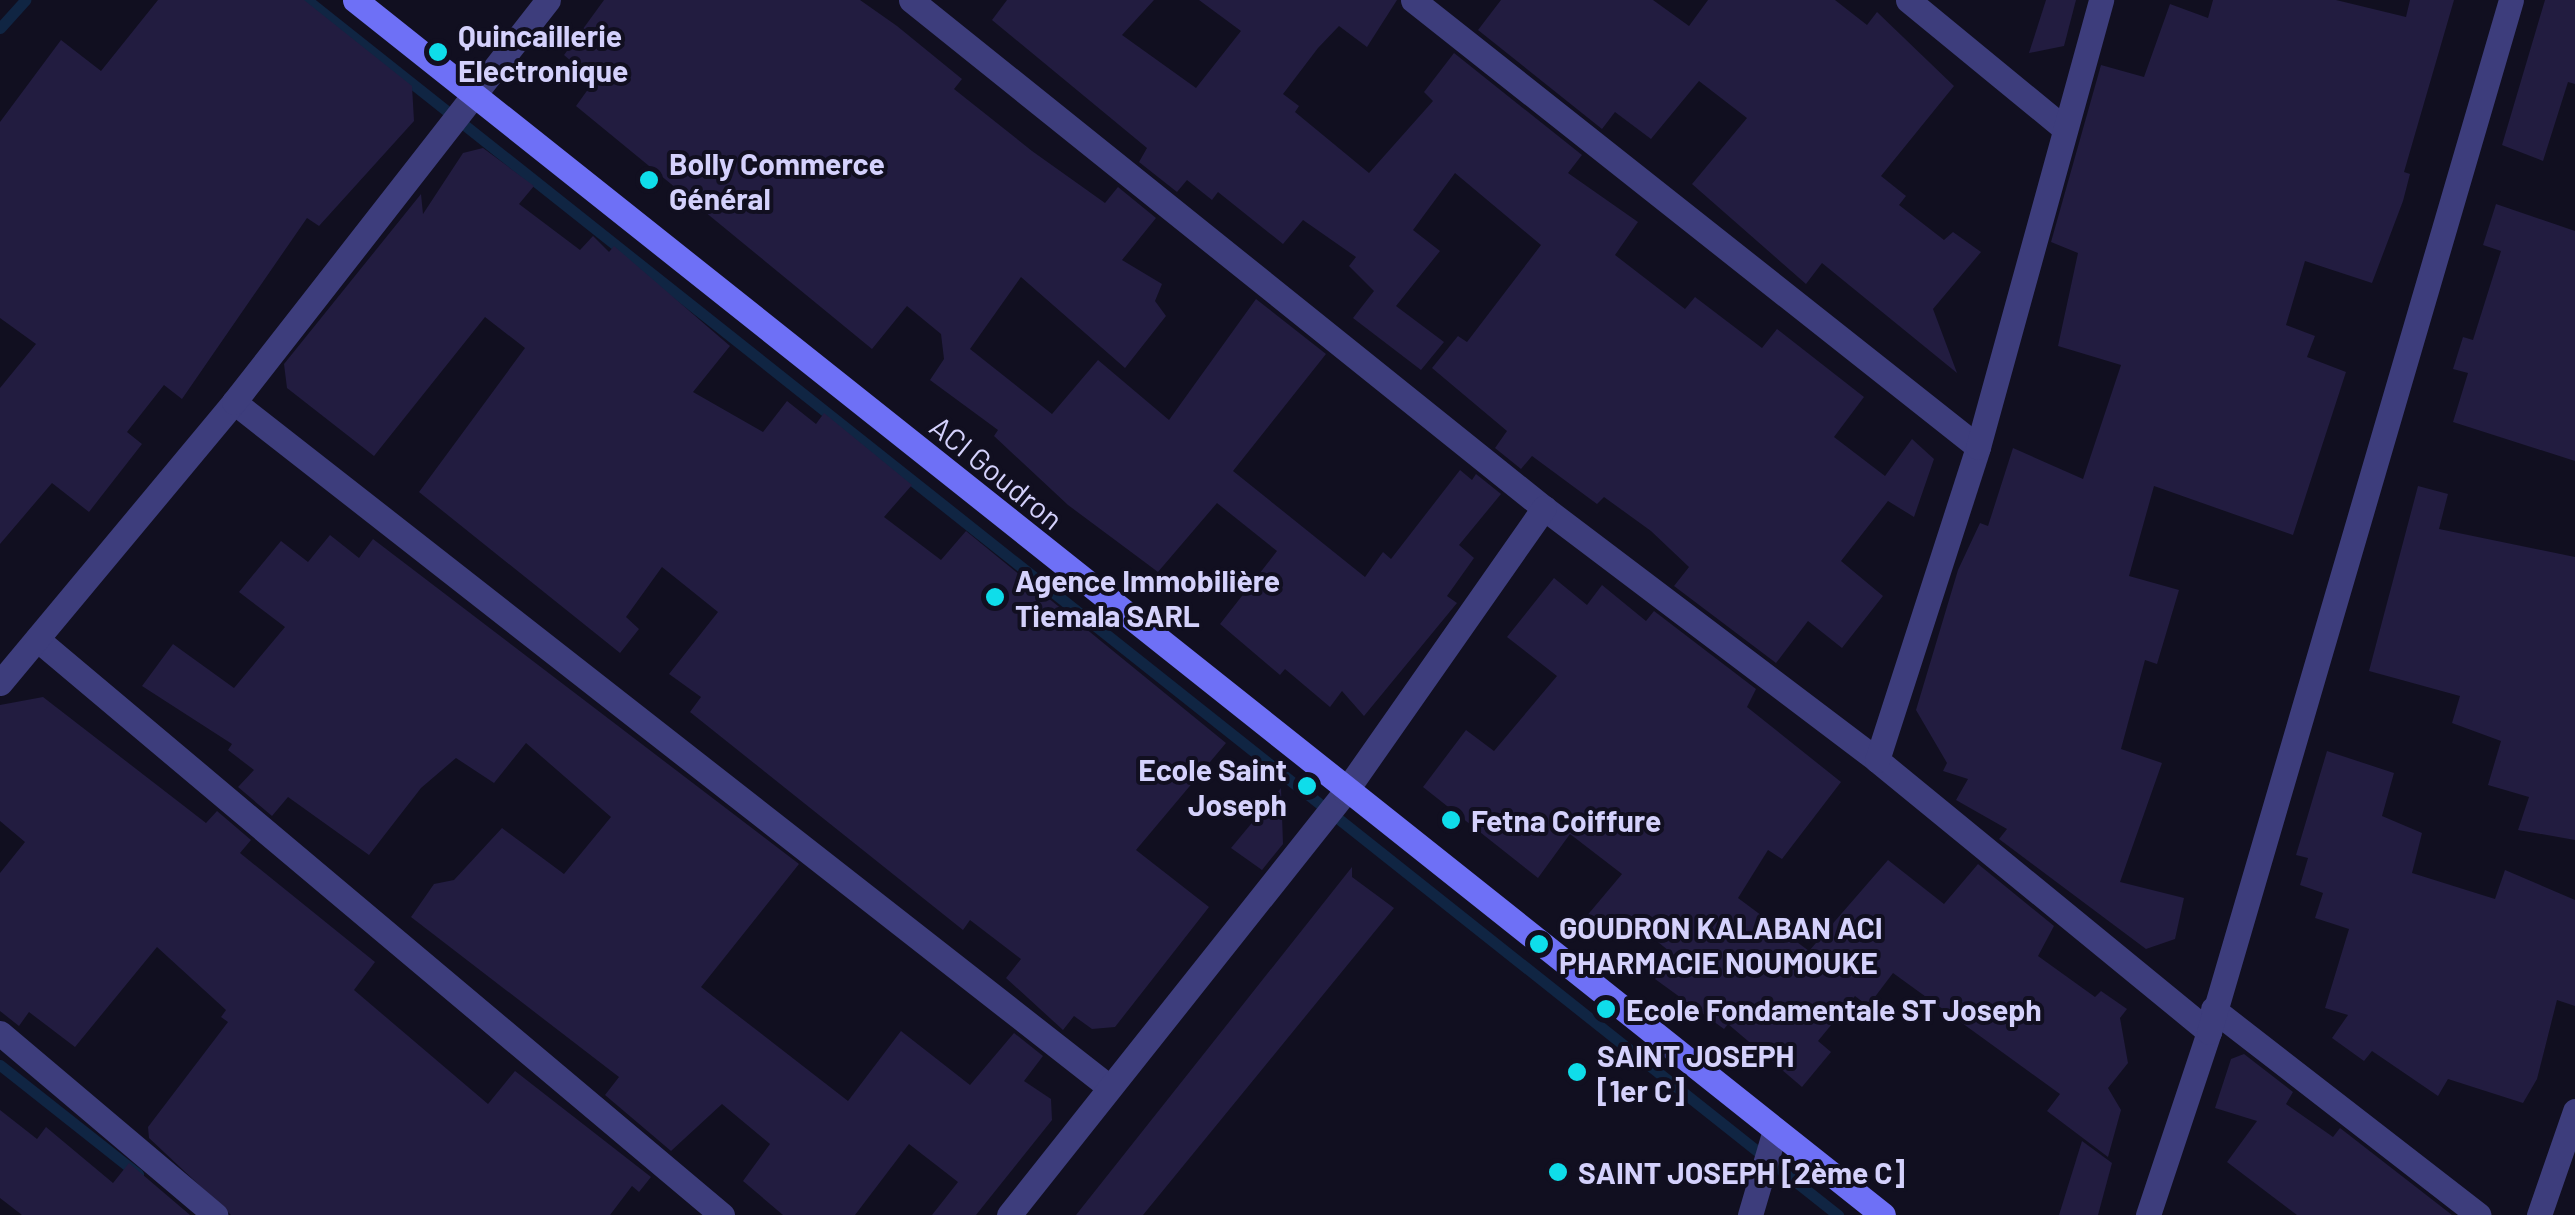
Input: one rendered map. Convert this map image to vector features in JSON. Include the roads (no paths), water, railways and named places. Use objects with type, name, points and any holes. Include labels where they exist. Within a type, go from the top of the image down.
[{"type":"street","name":"ACI Goudron","points":[[356,0],[1344,792],[1883,1215]]},
{"type":"street","points":[[0,682],[234,402],[470,92],[548,0]]},
{"type":"street","points":[[911,0],[1544,508],[2211,1020],[2479,1215]]},
{"type":"street","points":[[1413,0],[1978,446]]},
{"type":"street","points":[[1908,0],[2065,128]]},
{"type":"street","points":[[1877,760],[1978,446],[2101,0]]},
{"type":"street","points":[[2148,1215],[2211,1020],[2511,0]]},
{"type":"street","points":[[234,402],[1108,1086]]},
{"type":"street","points":[[1009,1215],[1344,792],[1544,508]]},
{"type":"street","points":[[36,638],[722,1215]]},
{"type":"street","points":[[0,1033],[215,1215]]},
{"type":"street","points":[[2539,1215],[2575,1111]]},
{"type":"street","points":[[1750,1215],[1775,1130]]},
{"type":"waterway","points":[[0,28],[25,0]]},
{"type":"waterway","points":[[307,0],[1838,1215]]},
{"type":"waterway","points":[[0,1065],[138,1174]]},
{"type":"place","name":"Quincaillerie Electronique","points":[[438,52]]},
{"type":"place","name":"Bolly Commerce Général","points":[[649,180]]},
{"type":"place","name":"Agence Immobilière Tiemala SARL","points":[[995,597]]},
{"type":"place","name":"Ecole Saint Joseph","points":[[1307,786]]},
{"type":"place","name":"Fetna Coiffure","points":[[1451,820]]},
{"type":"place","name":"GOUDRON KALABAN ACI PHARMACIE NOUMOUKE","points":[[1539,944]]},
{"type":"place","name":"Ecole Fondamentale ST Joseph","points":[[1606,1009]]},
{"type":"place","name":"SAINT JOSEPH [1er C]","points":[[1577,1072]]},
{"type":"place","name":"SAINT JOSEPH [2ème C]","points":[[1558,1172]]}]
